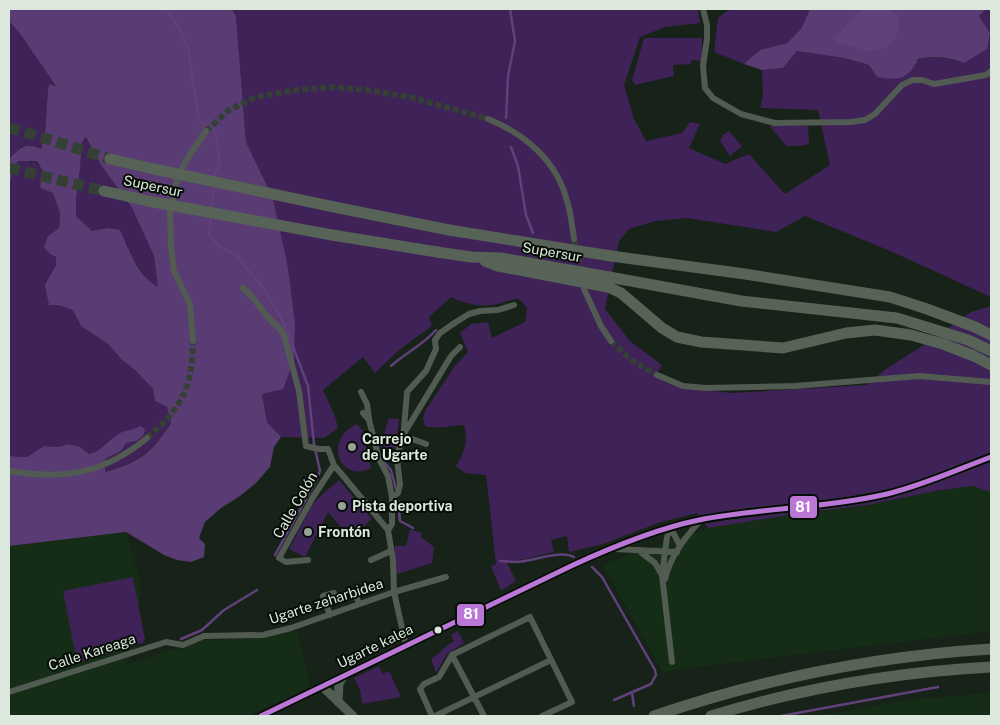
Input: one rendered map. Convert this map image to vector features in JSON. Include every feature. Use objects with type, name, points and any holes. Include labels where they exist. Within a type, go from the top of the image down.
[{"type":"highway","name":"Supersur","points":[[110,159],[449,230],[890,297],[926,308],[991,335]]},
{"type":"highway","name":"Supersur","points":[[104,191],[332,235],[471,257],[498,266],[608,282]]},
{"type":"highway","points":[[608,282],[740,301],[897,318],[968,340],[991,351]]},
{"type":"highway","points":[[608,282],[662,328],[677,337],[701,342],[783,348],[846,333],[875,330],[911,335],[943,344],[991,365]]},
{"type":"highway","points":[[654,716],[738,690],[808,674],[895,659],[991,650]]},
{"type":"highway","points":[[712,716],[775,699],[839,686],[926,672],[991,667]]},
{"type":"street","points":[[703,9],[707,25],[703,66],[705,88],[713,98],[741,114],[775,122],[850,122],[865,120],[875,114],[902,84],[913,80],[922,80],[934,84],[986,75],[991,71]]},
{"type":"street","points":[[488,119],[501,124],[520,136],[536,148],[548,162],[567,200],[574,239]]},
{"type":"street","points":[[193,341],[190,304],[174,271],[170,213],[178,176],[188,156],[206,131]]},
{"type":"street","points":[[243,288],[252,295],[270,320],[280,328],[284,336],[299,391],[306,446],[328,449],[334,465],[388,530],[393,560],[394,592],[406,646]]},
{"type":"street","points":[[584,289],[601,326],[612,341]]},
{"type":"street","points":[[404,437],[407,392],[426,371],[436,349],[435,340],[440,333],[469,314],[498,310],[514,304]]},
{"type":"street","points":[[392,497],[398,493],[400,485],[399,448],[451,356],[460,347]]},
{"type":"street","points":[[658,375],[683,386],[706,388],[795,386],[919,376],[991,382]]},
{"type":"street","points":[[361,392],[367,404],[379,459],[388,476],[392,497],[392,524],[388,530]]},
{"type":"street","points":[[363,413],[369,420]]},
{"type":"street","points":[[404,437],[426,444]]},
{"type":"street","points":[[9,471],[53,476],[93,469],[112,462],[147,438]]},
{"type":"street","name":"Ugarte kalea","points":[[261,716],[609,549],[644,536],[701,520],[888,494],[928,482],[991,457]]},
{"type":"street","name":"Calle Colón","points":[[308,560],[286,562],[279,558],[312,497],[334,465]]},
{"type":"street","points":[[663,588],[667,570],[679,549],[701,520]]},
{"type":"street","points":[[644,536],[670,531],[691,522]]},
{"type":"street","points":[[670,531],[674,534],[679,549]]},
{"type":"street","points":[[670,531],[667,537],[662,575],[672,662]]},
{"type":"street","points":[[609,549],[635,548],[666,551],[679,549]]},
{"type":"street","points":[[635,548],[650,558],[659,568],[662,575]]},
{"type":"street","points":[[371,560],[391,551]]},
{"type":"street","name":"Ugarte zeharbidea","points":[[183,645],[204,636],[263,635],[291,628],[394,592],[446,577]]},
{"type":"street","points":[[330,615],[323,596],[334,593]]},
{"type":"street","points":[[355,593],[359,604]]},
{"type":"street","points":[[542,716],[572,702],[530,617],[452,655],[439,677],[424,684],[420,689],[433,716],[551,660]]},
{"type":"street","name":"Calle Kareaga","points":[[9,692],[166,642],[183,645]]},
{"type":"street","points":[[452,655],[484,716]]},
{"type":"street","points":[[338,702],[339,683],[345,676]]},
{"type":"street","points":[[323,686],[353,716]]},
{"type":"shaded area","points":[[9,9],[232,9],[236,16],[246,142],[272,196],[287,262],[295,323],[294,360],[283,389],[262,394],[267,422],[281,437],[274,447],[270,467],[256,483],[205,522],[199,538],[205,544],[204,557],[191,562],[177,560],[164,555],[126,532],[9,546],[9,456],[27,457],[44,446],[57,447],[69,444],[80,447],[89,454],[99,450],[113,437],[122,432],[140,426],[145,429],[143,436],[136,441],[126,443],[121,451],[105,459],[105,472],[128,464],[144,455],[157,442],[171,423],[167,407],[155,401],[153,389],[108,344],[81,326],[73,310],[58,305],[49,305],[45,285],[56,265],[56,257],[50,254],[44,247],[48,236],[59,228],[60,213],[53,193],[40,188],[42,170],[37,161],[18,161],[12,174],[9,188],[9,159],[23,147],[31,146],[41,149],[45,132],[49,84],[56,86],[21,35],[9,21]],"holes":[[[86,137],[101,165],[132,208],[154,256],[158,287],[139,269],[120,230],[107,228],[92,231],[76,216],[82,142]]]},
{"type":"shaded area","points":[[232,9],[698,9],[700,23],[665,27],[640,37],[624,85],[634,119],[646,141],[682,133],[690,122],[700,124],[689,148],[725,164],[749,154],[785,194],[830,165],[818,110],[760,108],[763,96],[762,70],[783,68],[797,51],[844,58],[869,65],[877,77],[919,59],[951,59],[964,63],[990,33],[979,16],[986,9],[991,9],[991,297],[888,250],[805,216],[776,232],[687,218],[656,221],[629,229],[619,241],[605,309],[630,341],[662,365],[655,377],[670,384],[689,389],[733,393],[867,385],[886,369],[971,312],[991,306],[991,492],[972,486],[935,491],[868,505],[708,528],[698,513],[661,522],[603,544],[569,552],[567,536],[551,540],[554,552],[507,563],[516,581],[501,591],[491,566],[496,564],[486,475],[465,473],[456,466],[465,446],[464,425],[430,427],[425,426],[423,418],[425,411],[454,367],[468,352],[460,333],[471,324],[488,322],[492,338],[525,322],[527,308],[519,299],[495,304],[476,305],[451,297],[429,317],[432,326],[399,350],[375,373],[363,357],[323,390],[335,416],[338,428],[324,438],[281,437],[267,422],[262,394],[272,196],[246,142],[236,16]]},
{"type":"shaded area","points":[[730,9],[810,9],[801,29],[787,43],[760,50],[744,64],[714,52],[718,18]]},
{"type":"shaded area","points":[[810,9],[986,9],[979,16],[990,33],[987,49],[964,63],[941,58],[918,59],[906,75],[897,79],[877,77],[869,65],[844,58],[797,51],[783,68],[762,70],[744,64],[760,50],[787,43],[801,29]]},
{"type":"shaded area","points":[[861,9],[887,9],[898,15],[898,31],[893,42],[888,47],[866,51],[842,44],[834,39]]},
{"type":"shaded area","points":[[9,21],[57,86],[49,84],[45,132],[41,149],[22,146],[9,159]]},
{"type":"shaded area","points":[[644,38],[702,38],[702,61],[691,60],[691,64],[673,65],[674,76],[635,85],[632,80]]},
{"type":"shaded area","points":[[770,126],[808,126],[809,144],[786,146]]},
{"type":"shaded area","points":[[729,131],[742,146],[730,156],[720,141],[723,135]]},
{"type":"shaded area","points":[[86,137],[101,165],[132,208],[154,256],[159,288],[150,283],[142,272],[131,256],[126,242],[107,228],[92,231],[76,216],[82,142]]},
{"type":"shaded area","points":[[18,161],[36,161],[42,170],[40,188],[53,193],[60,213],[59,228],[48,236],[56,256],[56,265],[52,273],[58,305],[73,309],[81,326],[108,344],[153,389],[155,401],[167,407],[171,423],[157,442],[136,460],[105,472],[105,459],[121,451],[126,443],[136,441],[134,430],[117,435],[99,450],[89,454],[80,447],[69,444],[57,447],[44,446],[27,457],[9,456],[9,188],[12,174]]},
{"type":"shaded area","points":[[389,418],[399,419],[396,448],[382,453],[378,437],[383,436]]},
{"type":"shaded area","name":"Carrejo de Ugarte","points":[[357,424],[363,431],[371,468],[360,471],[351,470],[344,465],[339,458],[338,449],[340,439]]},
{"type":"shaded area","name":"Pista deportiva","points":[[339,480],[372,519],[350,538],[328,512],[305,557],[289,549],[311,507],[317,499]]},
{"type":"shaded area","points":[[972,486],[991,492],[991,631],[672,670],[663,673],[604,567],[608,563],[630,554],[708,528],[868,505],[935,491]]},
{"type":"shaded area","points":[[410,529],[422,533],[421,537],[434,547],[432,563],[394,575],[395,546],[406,546]]},
{"type":"shaded area","points":[[126,532],[141,583],[137,647],[126,665],[172,649],[183,649],[202,640],[261,638],[298,631],[310,687],[247,716],[9,716],[9,546]]},
{"type":"shaded area","points":[[133,577],[145,639],[143,643],[77,663],[63,591]]},
{"type":"shaded area","points":[[458,631],[464,643],[447,654],[436,673],[431,659],[454,641],[451,635]]},
{"type":"shaded area","points":[[379,666],[383,674],[389,671],[401,697],[362,704],[360,690],[354,678]]},
{"type":"shaded area","points":[[991,693],[991,716],[816,716],[915,699]]},
{"type":"waterway","points":[[166,9],[180,30],[188,48],[199,121],[215,130],[220,163],[214,179]]},
{"type":"waterway","points":[[506,118],[508,76],[515,41],[510,9]]},
{"type":"waterway","points":[[511,147],[518,166],[526,215],[533,233]]},
{"type":"waterway","points":[[211,209],[214,185]]},
{"type":"waterway","points":[[211,217],[209,234],[220,247],[236,255],[266,292],[280,316],[308,386],[314,444],[320,471],[275,555]]},
{"type":"waterway","points":[[391,366],[436,330]]},
{"type":"waterway","points":[[384,462],[391,470],[396,489]]},
{"type":"waterway","points":[[398,500],[400,521],[413,528]]},
{"type":"waterway","points":[[500,561],[514,562],[561,554],[574,557]]},
{"type":"waterway","points":[[592,567],[602,577],[655,670],[656,675],[651,684],[614,700]]},
{"type":"waterway","points":[[181,639],[202,630],[224,610],[257,590]]},
{"type":"waterway","points":[[781,716],[938,687]]},
{"type":"waterway","points":[[632,693],[634,706]]},
{"type":"tunnel","points":[[206,131],[229,110],[256,97],[297,90],[334,87],[368,90],[414,98],[488,119]]},
{"type":"tunnel","points":[[9,128],[110,159]]},
{"type":"tunnel","points":[[9,168],[104,191]]},
{"type":"tunnel","points":[[574,239],[581,274]]},
{"type":"tunnel","points":[[147,438],[169,416],[183,396],[190,372],[193,341]]},
{"type":"tunnel","points":[[611,341],[631,360],[657,375]]},
{"type":"transit line","name":"81","points":[[261,716],[618,545],[699,520],[864,499],[887,494],[927,482],[991,457]]},
{"type":"place","name":"Carrejo de Ugarte","points":[[352,447]]},
{"type":"place","name":"Pista deportiva","points":[[342,506]]},
{"type":"place","name":"Frontón","points":[[308,532]]}]
